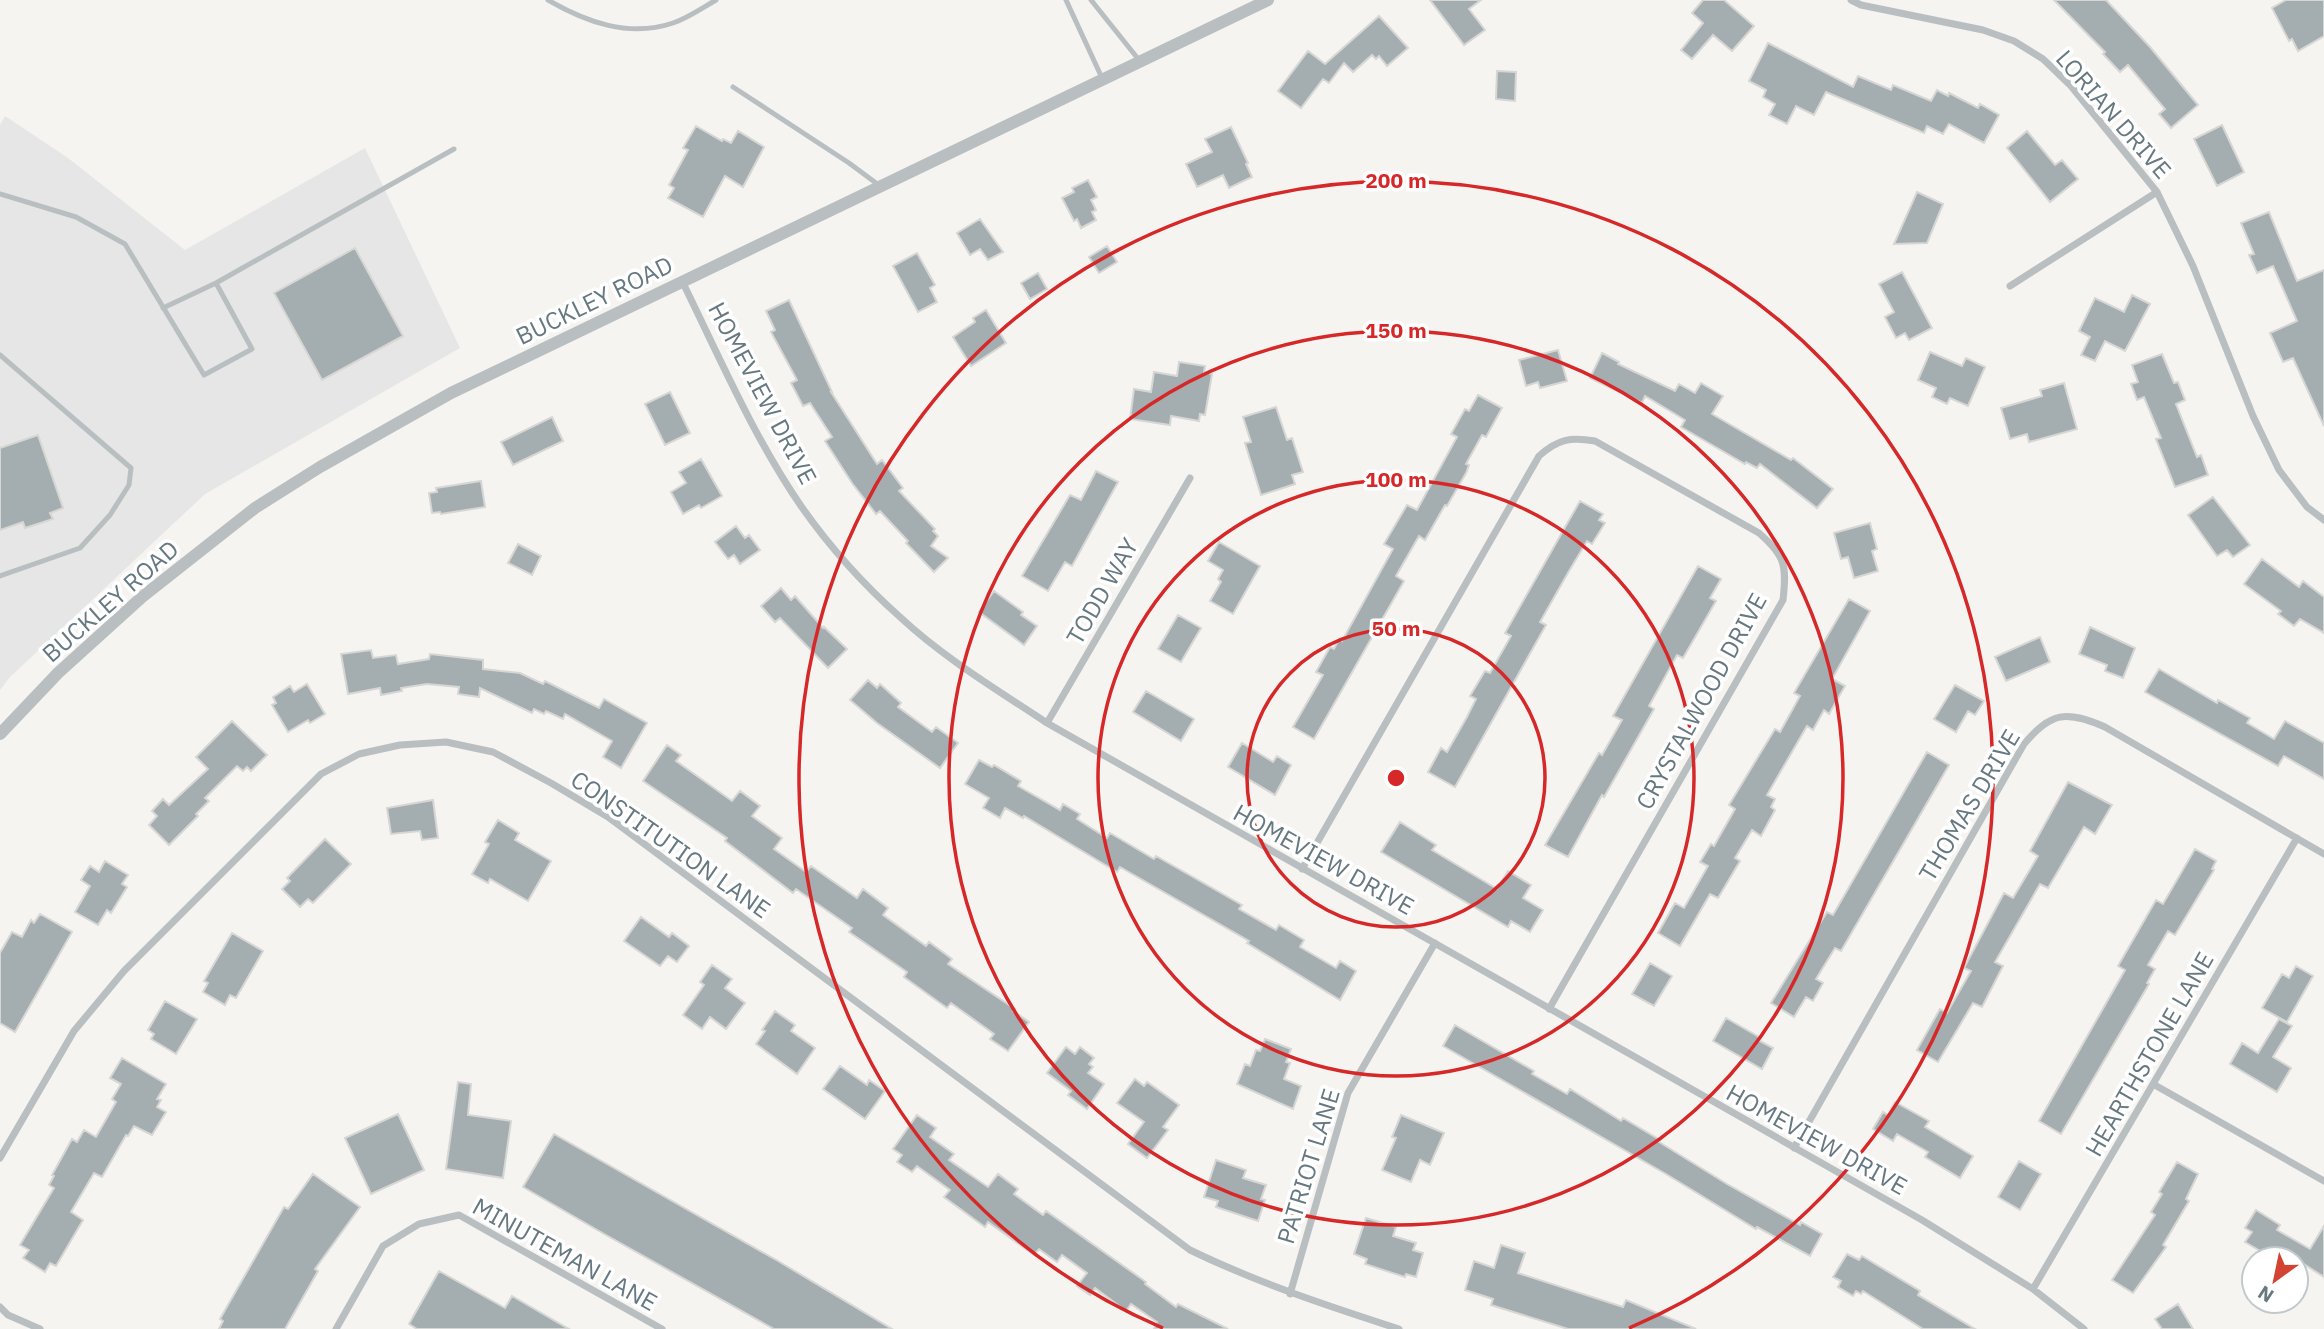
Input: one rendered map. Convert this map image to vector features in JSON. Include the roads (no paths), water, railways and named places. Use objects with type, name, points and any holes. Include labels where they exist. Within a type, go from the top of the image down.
[{"type":"street","name":"BUCKLEY ROAD","points":[[0,734],[58,673],[142,597],[255,508],[320,467],[452,393],[1268,0]]},
{"type":"street","name":"LORIAN DRIVE","points":[[1851,0],[1861,5],[1983,30],[2014,41],[2043,59],[2071,86],[2157,192],[2193,266],[2253,416],[2279,470],[2307,508],[2324,520]]},
{"type":"street","points":[[2010,286],[2157,192]]},
{"type":"street","name":"HOMEVIEW DRIVE","points":[[682,281],[758,434],[802,506],[839,554],[899,617],[942,653],[1046,723],[1922,1220],[2033,1289],[2084,1329]]},
{"type":"street","name":"CRYSTALWOOD DRIVE","points":[[1302,869],[1539,456],[1552,444],[1577,438],[1595,441],[1724,513],[1759,533],[1777,550],[1786,567],[1783,600],[1549,1009]]},
{"type":"street","name":"TODD WAY","points":[[1046,723],[1190,478]]},
{"type":"street","name":"THOMAS DRIVE","points":[[1794,1148],[2024,744],[2040,725],[2060,716],[2082,717],[2105,727],[2324,853]]},
{"type":"street","name":"CONSTITUTION LANE","points":[[0,1158],[74,1031],[124,971],[321,774],[359,754],[400,746],[446,742],[492,752],[608,817],[1190,1250],[1239,1274],[1290,1294],[1399,1329]]},
{"type":"street","name":"HEARTHSTONE LANE","points":[[2033,1289],[2297,838]]},
{"type":"street","name":"PATRIOT LANE","points":[[1290,1294],[1348,1093],[1435,943]]},
{"type":"street","points":[[2153,1084],[2324,1181]]},
{"type":"street","name":"MINUTEMAN LANE","points":[[336,1329],[383,1246],[419,1224],[459,1215],[662,1329]]},
{"type":"street","points":[[0,1307],[8,1315],[40,1329]]},
{"type":"lane","points":[[548,0],[572,14],[609,27],[649,29],[675,23],[716,0]]},
{"type":"lane","points":[[1066,0],[1102,78]]},
{"type":"lane","points":[[1091,0],[1139,60]]},
{"type":"lane","points":[[733,87],[880,186]]},
{"type":"lane","points":[[163,308],[216,283],[454,149]]},
{"type":"lane","points":[[0,194],[76,217],[125,244],[204,375],[252,349],[216,283]]},
{"type":"lane","points":[[0,355],[131,468],[129,485],[110,515],[80,548],[0,576]]}]
